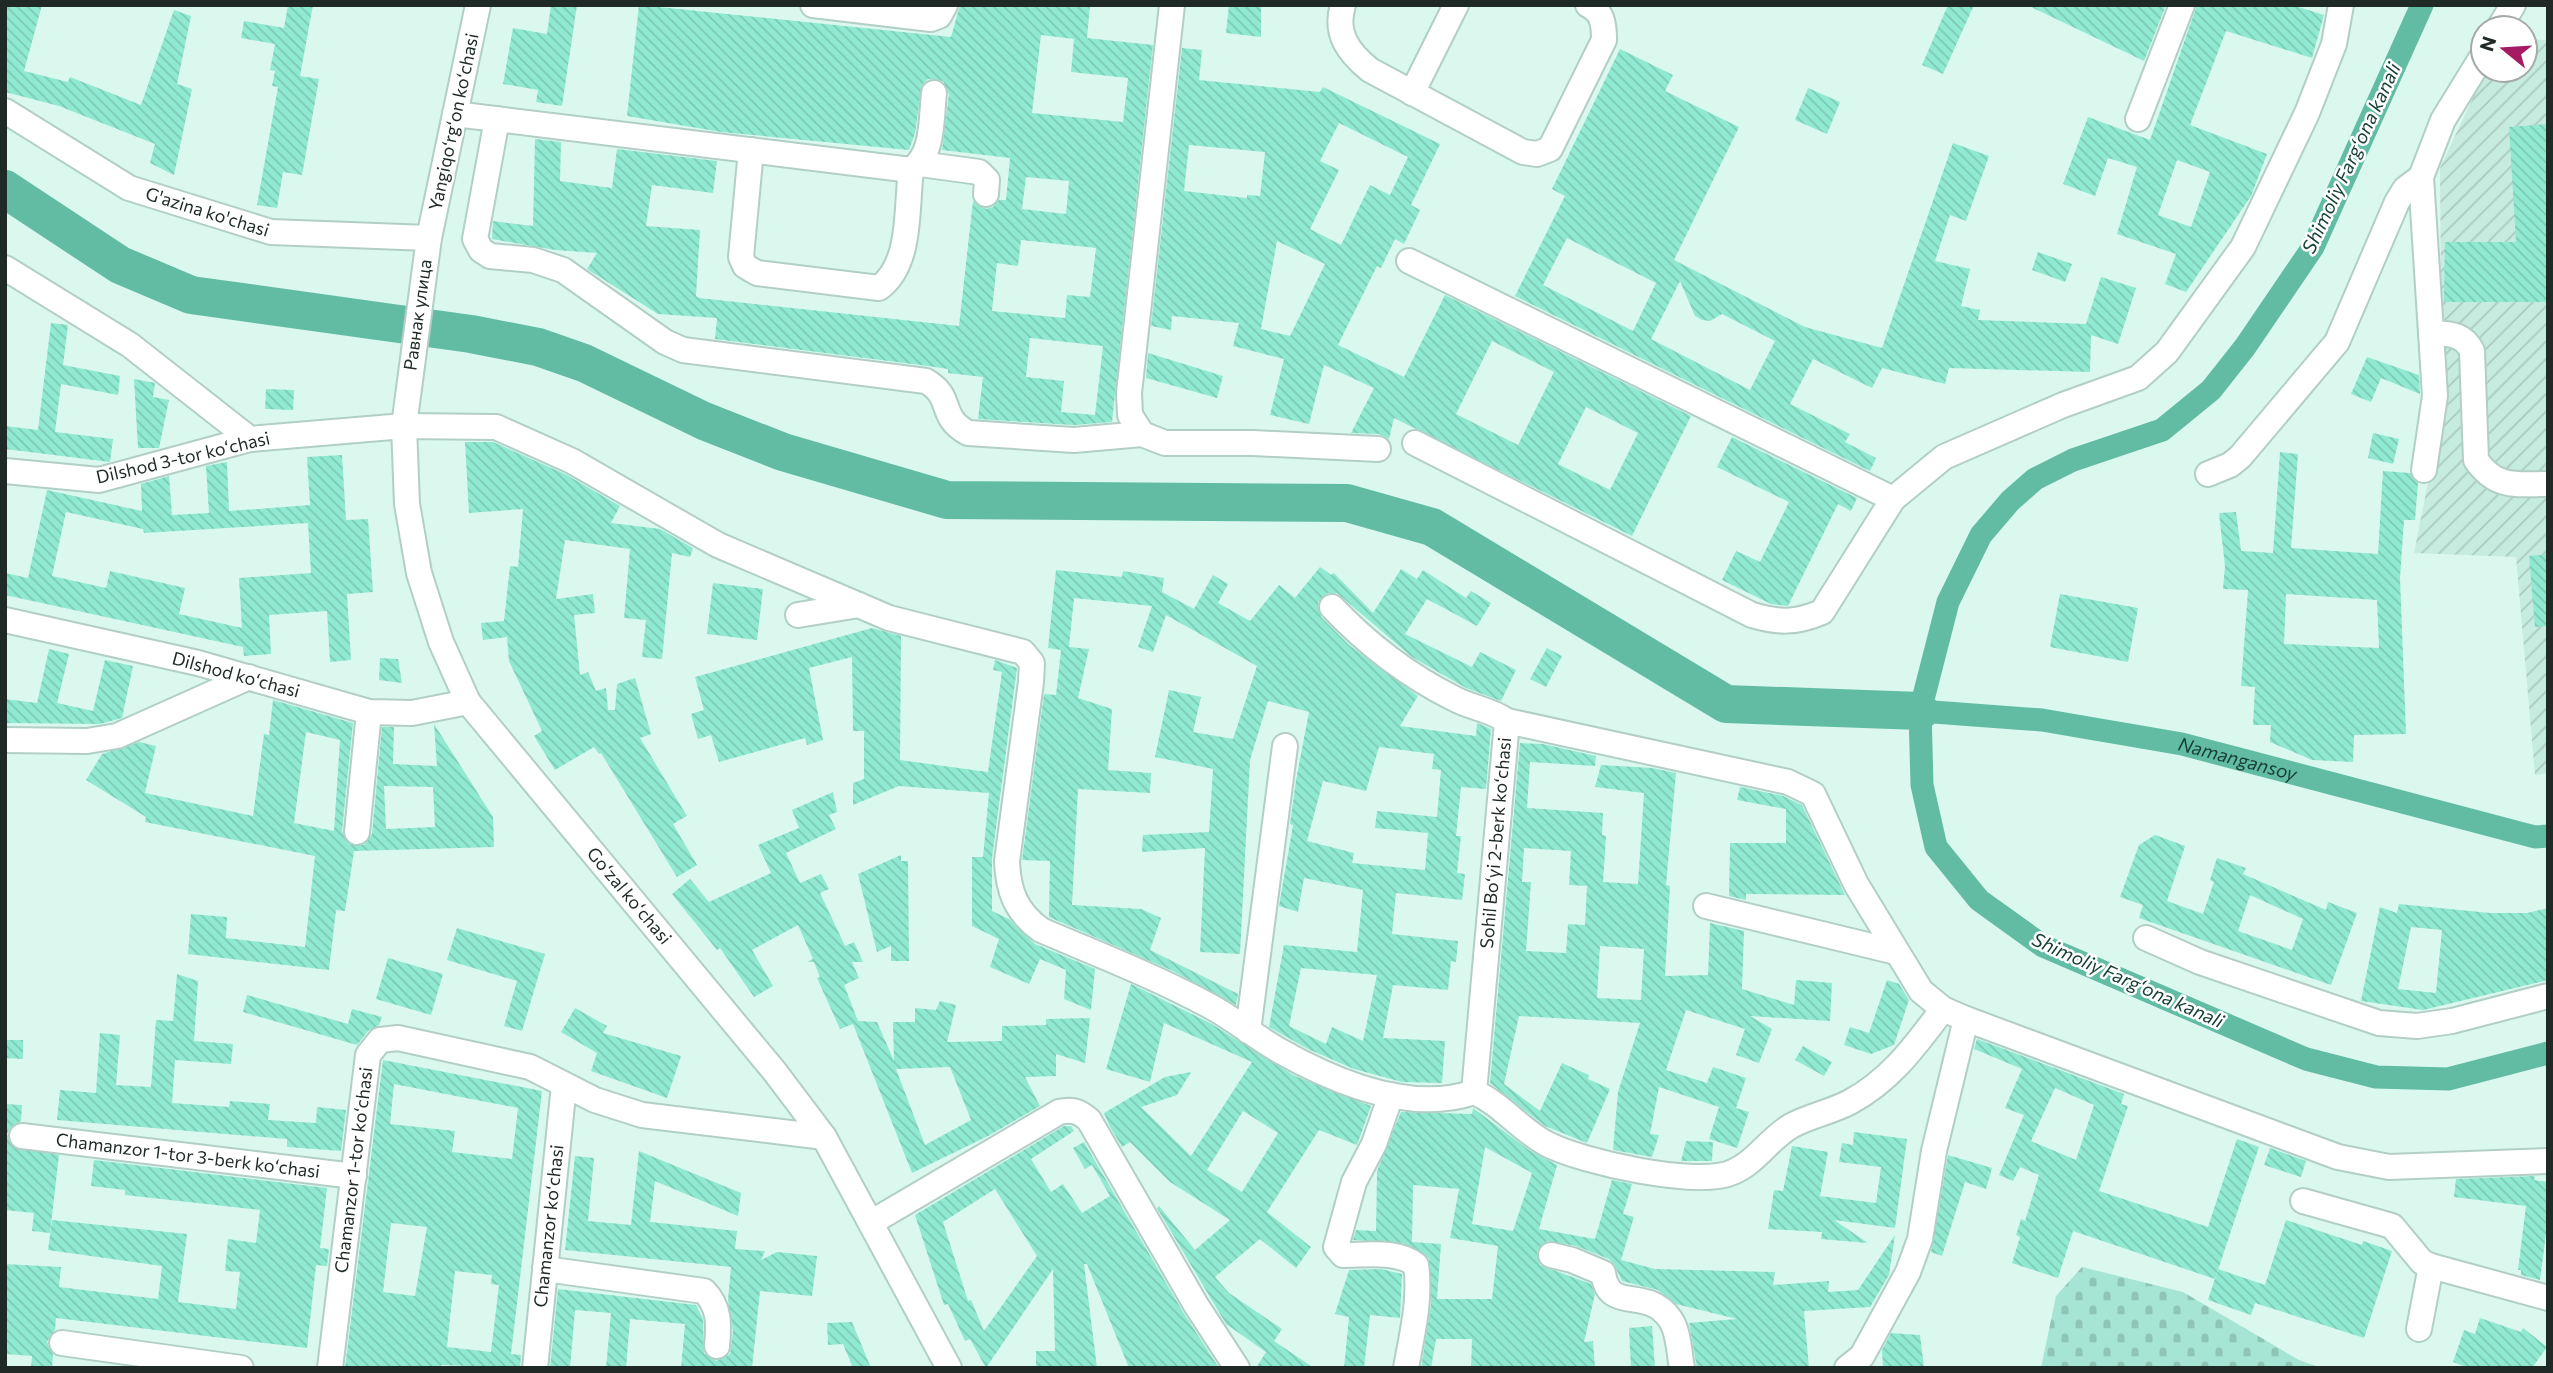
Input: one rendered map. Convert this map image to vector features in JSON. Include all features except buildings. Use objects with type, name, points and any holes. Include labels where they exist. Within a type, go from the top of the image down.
[{"type":"street","name":"Yangiqoʻrgʻon koʻchasi","points":[[429,238],[478,5]]},
{"type":"street","points":[[813,5],[931,19],[939,16],[945,5]]},
{"type":"street","points":[[1142,434],[1130,415],[1129,393],[1172,5]]},
{"type":"street","points":[[1343,5],[1340,24],[1343,39],[1352,56],[1412,93],[1522,152],[1537,154],[1550,149],[1604,40],[1604,23],[1597,10],[1588,5]]},
{"type":"street","points":[[1412,93],[1456,5]]},
{"type":"street","points":[[2138,119],[2182,5]]},
{"type":"street","points":[[1415,443],[1752,615],[1778,623],[1804,619],[1822,612],[1893,499],[1944,457],[2063,405],[2138,378],[2167,352],[2243,247],[2307,113],[2334,44],[2341,5]]},
{"type":"street","points":[[2424,470],[2435,396],[2421,177],[2443,120],[2469,78]]},
{"type":"street","points":[[751,150],[741,257],[746,266],[757,273],[879,288],[888,281],[900,264],[915,167],[927,150],[934,93]]},
{"type":"street","name":"G'azina ko'chasi","points":[[5,111],[129,188],[271,232],[429,238]]},
{"type":"street","points":[[455,114],[751,150],[979,172],[987,180],[986,194]]},
{"type":"street","points":[[497,119],[475,239],[481,250],[490,256],[533,260],[563,270],[665,342],[703,354],[926,381],[938,388],[946,401],[947,416],[954,425],[968,433],[1074,440],[1142,434],[1165,443],[1253,443],[1378,449]]},
{"type":"street","points":[[2208,474],[2230,465],[2240,457],[2337,342],[2397,202],[2405,189],[2421,177]]},
{"type":"street","name":"Равнак улица","points":[[407,391],[429,238]]},
{"type":"street","points":[[1409,261],[1893,499]]},
{"type":"street","points":[[5,268],[130,345],[250,439]]},
{"type":"street","points":[[2431,333],[2455,334],[2468,343],[2472,352],[2476,460],[2485,474],[2498,482],[2548,484]]},
{"type":"street","name":"Goʻzal koʻchasi","points":[[407,391],[404,426],[407,504],[419,573],[441,642],[468,702],[775,1072],[824,1138],[949,1368]]},
{"type":"street","name":"Dilshod 3-tor koʻchasi","points":[[5,471],[99,480],[250,439],[404,426],[496,427],[572,461],[718,545],[889,618],[1023,652],[1032,663],[1007,860],[1008,881],[1024,918],[1041,930],[1156,979],[1210,1006],[1248,1031],[1339,1080],[1391,1095],[1451,1100],[1474,1092]]},
{"type":"street","points":[[798,615],[859,605]]},
{"type":"street","name":"Sohil Boʻyi 2-berk koʻchasi","points":[[1332,607],[1387,659],[1456,700],[1491,710],[1507,721],[1474,1092]]},
{"type":"street","name":"Dilshod koʻchasi","points":[[5,620],[249,677],[369,712],[412,713],[468,702]]},
{"type":"street","points":[[5,740],[87,741],[117,737],[249,677]]},
{"type":"street","points":[[357,832],[369,712]]},
{"type":"street","points":[[1507,721],[1788,782],[1813,794],[1856,884],[1921,991],[1943,1009],[1966,1019],[2348,1159],[2409,1168],[2548,1161]]},
{"type":"street","points":[[1248,1031],[1284,746]]},
{"type":"street","points":[[1706,906],[1896,952]]},
{"type":"street","points":[[2147,938],[2200,962],[2379,1023],[2417,1026],[2452,1021],[2548,996]]},
{"type":"street","points":[[1474,1092],[1499,1106],[1545,1143],[1572,1154],[1612,1166],[1706,1178],[1732,1173],[1753,1160],[1768,1143],[1792,1126],[1848,1103],[1879,1085],[1906,1058],[1943,1009]]},
{"type":"street","points":[[1847,1368],[1862,1356],[1908,1272],[1920,1239],[1934,1151],[1966,1019]]},
{"type":"street","name":"Chamanzor 1-tor koʻchasi","points":[[330,1368],[368,1055],[380,1040],[398,1038],[530,1067],[564,1085]]},
{"type":"street","points":[[564,1085],[595,1100],[642,1115],[824,1138]]},
{"type":"street","name":"Chamanzor koʻchasi","points":[[535,1368],[564,1085]]},
{"type":"street","points":[[1391,1095],[1374,1144],[1354,1182],[1336,1247],[1343,1255],[1393,1255],[1409,1259],[1416,1265],[1416,1302],[1406,1368]]},
{"type":"street","points":[[872,1222],[1059,1112],[1069,1110],[1081,1113],[1089,1120],[1196,1304],[1237,1368]]},
{"type":"street","name":"Chamanzor 1-tor 3-berk koʻchasi","points":[[22,1136],[354,1176]]},
{"type":"street","points":[[2304,1201],[2392,1226],[2422,1262],[2431,1266],[2548,1298]]},
{"type":"street","points":[[1551,1255],[1597,1268],[1603,1273],[1605,1288],[1613,1296],[1648,1300],[1663,1310],[1672,1321],[1682,1368]]},
{"type":"street","points":[[2419,1329],[2431,1266]]},
{"type":"street","points":[[545,1269],[704,1291],[714,1300],[717,1312],[717,1346]]},
{"type":"street","points":[[62,1343],[242,1368]]},
{"type":"shaded area","points":[[2539,40],[2548,40],[2548,773],[2535,775],[2516,557],[2414,553],[2442,412],[2440,168],[2479,84],[2539,84]]},
{"type":"green space","points":[[2082,1267],[2183,1292],[2299,1360],[2321,1368],[2041,1368],[2056,1296]]},
{"type":"waterway","name":"Shimoliy Fargʻona kanali","points":[[2422,5],[2313,247],[2245,347],[2211,390],[2162,430],[2073,460],[2035,479],[2010,501],[1981,535],[1948,602],[1920,711],[1922,785],[1936,847],[1979,900],[2043,946],[2306,1059],[2376,1077],[2448,1079],[2548,1053]]},
{"type":"waterway","points":[[5,189],[120,265],[191,295],[471,334],[538,347],[584,363],[704,421],[783,452],[947,500],[1347,503],[1432,527],[1726,704],[1920,711]]},
{"type":"waterway","name":"Namangansoy","points":[[1920,711],[2042,720],[2182,744],[2535,837],[2548,836]]}]
